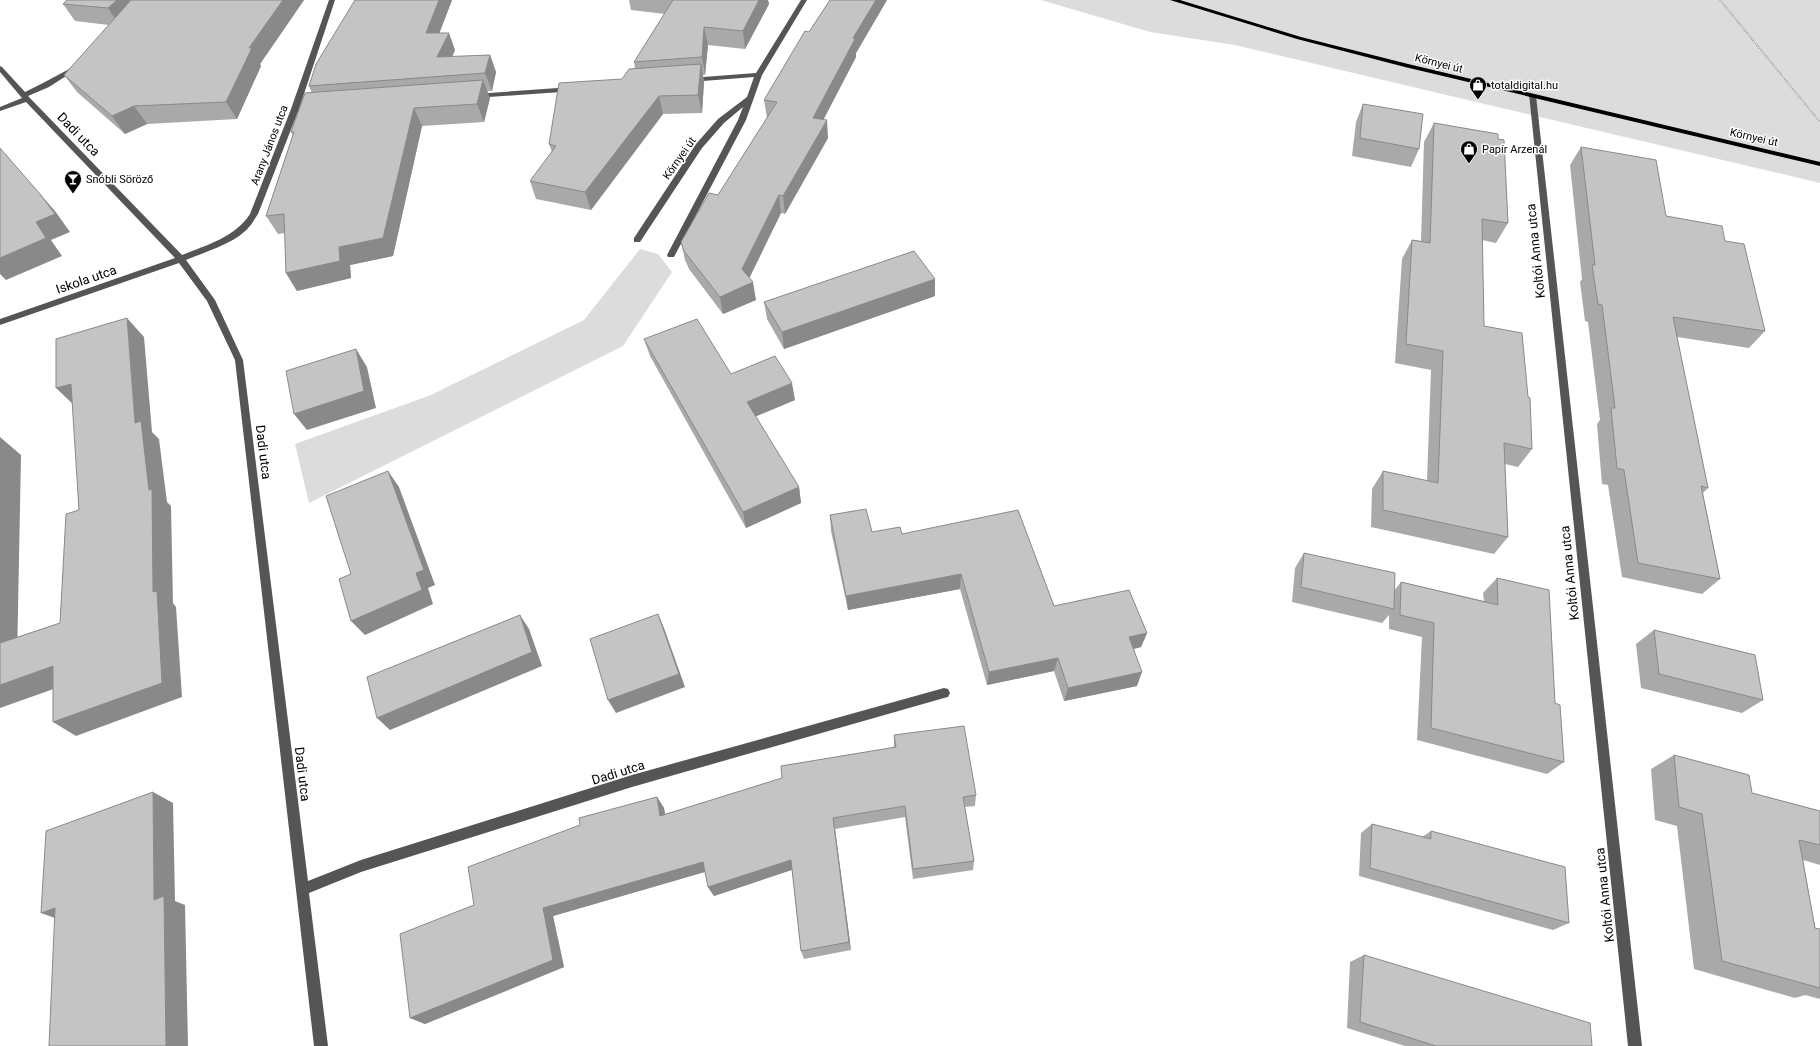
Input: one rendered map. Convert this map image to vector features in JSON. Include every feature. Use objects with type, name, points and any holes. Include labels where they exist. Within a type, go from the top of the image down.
[{"type":"main road","name":"Környei út","points":[[1173,0],[1299,38],[1532,96],[1820,164]]},
{"type":"street","name":"Arany János utca","points":[[180,259],[221,242],[235,234],[246,226],[254,214],[299,109],[332,0]]},
{"type":"street","points":[[671,255],[742,120],[758,75],[804,0]]},
{"type":"street","points":[[0,109],[25,97],[79,65]]},
{"type":"street","name":"Dadi utca","points":[[0,68],[25,97],[180,259],[211,300],[238,360],[304,889],[321,1046]]},
{"type":"street","points":[[679,81],[758,75]]},
{"type":"street","points":[[467,96],[577,88]]},
{"type":"street","name":"Koltói Anna utca","points":[[1532,96],[1635,1046]]},
{"type":"street","name":"Környei út","points":[[637,240],[699,146],[721,120],[750,98]]},
{"type":"street","name":"Iskola utca","points":[[0,322],[180,259]]},
{"type":"street","name":"Dadi utca","points":[[304,889],[361,866],[617,786],[944,693]]},
{"type":"path","points":[[1720,0],[1820,122]]},
{"type":"shaded area","points":[[1041,0],[1820,0],[1820,183],[1235,45],[1150,32]]},
{"type":"shaded area","points":[[640,249],[658,254],[672,272],[623,346],[309,503],[295,444],[431,395],[584,320]]},
{"type":"building","points":[[67,0],[117,0],[108,8],[63,4]]},
{"type":"building","points":[[131,0],[283,0],[249,48],[252,48],[226,102],[134,106],[112,116],[64,75]]},
{"type":"building","points":[[355,0],[439,0],[426,33],[449,33],[437,57],[490,55],[485,73],[309,86],[316,64]]},
{"type":"building","points":[[673,0],[759,0],[743,31],[704,27],[702,57],[634,62]]},
{"type":"building","points":[[830,0],[876,0],[853,38],[855,39],[813,118],[827,120],[783,196],[779,195],[742,269],[753,282],[720,297],[684,251],[681,242],[709,193],[718,195],[777,102],[764,100],[805,31],[809,32]]},
{"type":"building","points":[[701,64],[698,95],[659,96],[585,192],[530,181],[556,146],[549,144],[559,83],[622,79],[629,69]]},
{"type":"building","points":[[483,80],[477,104],[414,108],[383,238],[339,247],[340,261],[286,273],[284,214],[266,216],[294,132],[291,132],[305,93]]},
{"type":"building","points":[[1363,104],[1423,114],[1419,149],[1360,138]]},
{"type":"building","points":[[1434,123],[1498,134],[1498,139],[1504,140],[1508,223],[1482,219],[1484,326],[1522,333],[1528,397],[1530,398],[1532,449],[1504,443],[1508,537],[1383,510],[1383,471],[1438,483],[1443,351],[1406,344],[1412,240],[1430,243]]},
{"type":"building","points":[[1581,147],[1656,160],[1666,216],[1722,226],[1725,241],[1744,244],[1765,331],[1673,317],[1708,488],[1701,486],[1720,579],[1638,563],[1624,470],[1617,468],[1611,408],[1615,408],[1602,305],[1598,304],[1592,265],[1595,265]]},
{"type":"building","points":[[0,148],[40,194],[55,214],[36,222],[46,238],[0,258]]},
{"type":"building","points":[[914,251],[935,279],[782,332],[764,302]]},
{"type":"building","points":[[127,318],[135,423],[141,421],[149,490],[152,489],[153,592],[157,591],[162,683],[53,722],[53,666],[0,685],[0,643],[60,623],[66,514],[79,510],[71,384],[56,388],[56,339]]},
{"type":"building","points":[[697,319],[731,374],[775,356],[792,383],[747,402],[799,487],[743,512],[644,339]]},
{"type":"building","points":[[356,349],[364,391],[294,414],[286,371]]},
{"type":"building","points":[[388,471],[424,570],[416,573],[422,590],[351,621],[339,579],[351,574],[326,496]]},
{"type":"building","points":[[866,509],[872,532],[900,527],[902,534],[1018,510],[1054,606],[1129,590],[1147,633],[1129,637],[1142,672],[1068,688],[1058,658],[989,672],[961,574],[846,596],[830,515]]},
{"type":"building","points":[[1304,553],[1395,573],[1394,609],[1301,587]]},
{"type":"building","points":[[1497,578],[1549,590],[1555,703],[1560,705],[1564,762],[1431,728],[1434,623],[1400,615],[1401,582],[1498,605]]},
{"type":"building","points":[[658,614],[679,674],[608,700],[590,639]]},
{"type":"building","points":[[520,615],[532,652],[377,718],[367,677]]},
{"type":"building","points":[[1654,630],[1755,655],[1763,700],[1659,674]]},
{"type":"building","points":[[964,726],[976,795],[963,797],[974,861],[913,869],[905,806],[833,818],[849,942],[801,951],[791,860],[708,887],[703,862],[543,908],[553,960],[410,1018],[400,934],[474,905],[468,867],[580,825],[579,818],[657,797],[660,816],[782,778],[781,766],[896,747],[894,735]]},
{"type":"building","points":[[1674,755],[1749,775],[1752,793],[1820,811],[1820,845],[1799,840],[1815,928],[1820,929],[1820,988],[1722,961],[1702,814],[1679,807]]},
{"type":"building","points":[[153,792],[154,900],[164,896],[166,1046],[49,1046],[55,908],[41,913],[46,831]]},
{"type":"building","points":[[1372,824],[1431,839],[1431,831],[1565,867],[1569,923],[1370,868]]},
{"type":"building","points":[[1364,955],[1590,1023],[1592,1046],[1436,1046],[1360,1022]]},
{"type":"place","name":"totaldigital.hu","points":[[1478,100]]},
{"type":"place","name":"Papír Arzenál","points":[[1469,164]]},
{"type":"place","name":"Snóbli Söröző","points":[[73,194]]}]
